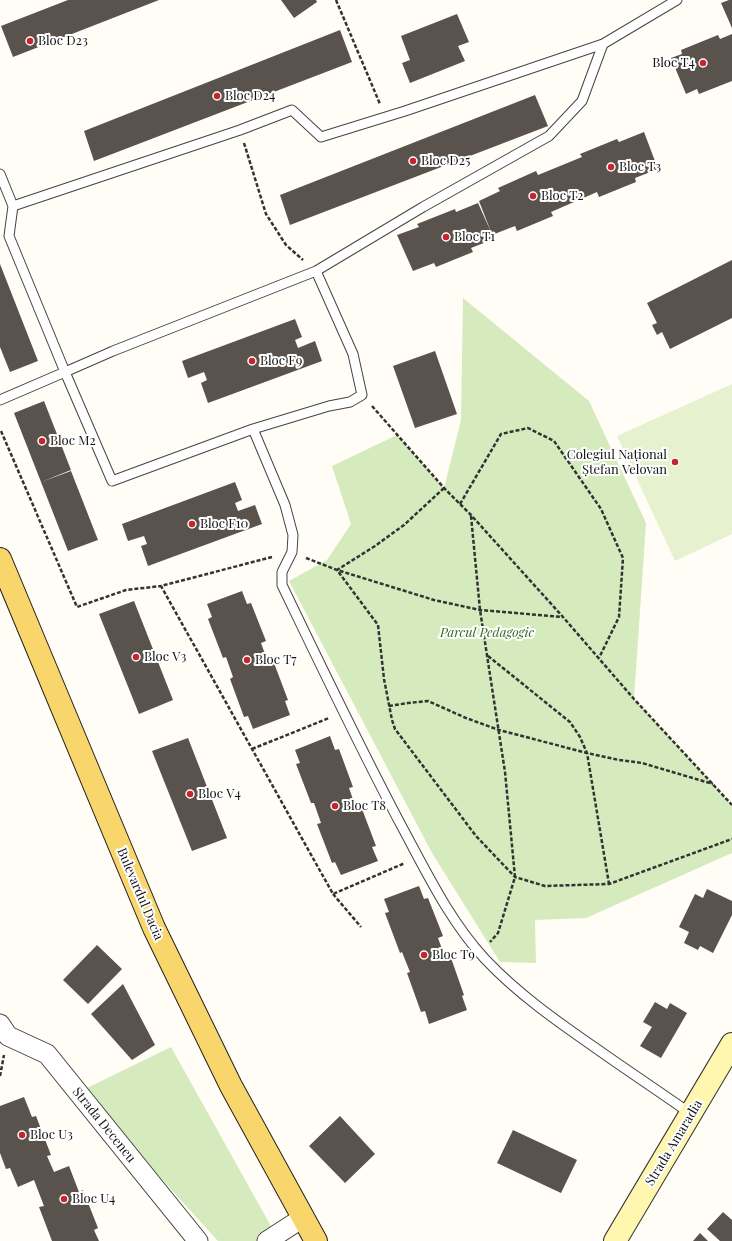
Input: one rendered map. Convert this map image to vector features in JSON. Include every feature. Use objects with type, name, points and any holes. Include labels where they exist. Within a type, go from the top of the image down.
[{"type":"main road","name":"Bulevardul Dacia","points":[[0,560],[154,928],[231,1086],[316,1241]]},
{"type":"main road","name":"Strada Amaradia","points":[[620,1239],[691,1114],[730,1054]]},
{"type":"main road","name":"Bulevardul Dacia","points":[[304,1217],[322,1241]]},
{"type":"street","name":"Strada Deceneu","points":[[0,1024],[8,1036],[47,1054],[198,1241]]},
{"type":"street","points":[[267,1241],[304,1217]]},
{"type":"lane","points":[[13,206],[240,130],[292,110],[321,137],[386,117],[603,44],[677,0]]},
{"type":"lane","points":[[0,400],[113,351],[316,271],[423,207],[549,136],[582,101],[603,44]]},
{"type":"lane","points":[[0,174],[13,206],[9,236],[112,481],[254,429],[329,406],[350,402],[362,395],[353,354],[316,271]]},
{"type":"lane","points":[[254,429],[285,505],[293,535],[292,552],[282,572],[282,585],[343,712],[419,858],[455,922],[486,959],[517,990],[563,1026],[691,1114]]},
{"type":"path","points":[[336,0],[386,117]]},
{"type":"path","points":[[240,130],[266,214],[286,245],[316,271]]},
{"type":"path","points":[[362,395],[444,488],[471,515],[563,617],[634,699],[732,805]]},
{"type":"path","points":[[460,504],[501,434],[528,428],[554,441],[600,509],[623,558],[619,617],[598,658]]},
{"type":"path","points":[[1,431],[77,607],[126,590],[161,586],[292,552],[337,570],[434,600],[480,610],[563,617]]},
{"type":"path","points":[[337,570],[375,546],[404,525],[444,488]]},
{"type":"path","points":[[471,515],[480,610],[505,772],[515,877],[498,933]]},
{"type":"path","points":[[337,570],[378,625],[384,679],[395,729],[476,836],[515,877],[545,886],[608,884],[732,839]]},
{"type":"path","points":[[161,586],[333,894],[362,927]]},
{"type":"path","points":[[488,656],[570,722],[580,737],[586,753],[608,884]]},
{"type":"path","points":[[390,706],[428,701],[466,718],[499,730],[586,753],[618,760],[642,763],[714,784]]},
{"type":"path","points":[[252,749],[343,712]]},
{"type":"path","points":[[333,894],[419,858]]},
{"type":"green space","name":"Parcul Pedagogic","points":[[463,298],[589,401],[646,523],[634,699],[732,805],[732,853],[586,918],[535,920],[536,963],[500,962],[432,853],[289,581],[327,560],[351,524],[332,466],[397,435],[444,488],[461,420]]},
{"type":"green space","points":[[732,384],[732,534],[675,561],[617,436]]},
{"type":"green space","points":[[171,1047],[272,1228],[256,1241],[218,1241],[149,1165],[87,1088]]},
{"type":"building","name":"Bloc D23","points":[[68,0],[159,0],[13,57],[1,26]]},
{"type":"building","points":[[281,0],[316,0],[317,2],[294,18]]},
{"type":"building","points":[[732,0],[732,28],[721,3]]},
{"type":"building","points":[[457,14],[469,42],[458,46],[465,61],[410,83],[402,63],[410,60],[401,36]]},
{"type":"building","name":"Bloc D24","points":[[340,30],[352,62],[94,161],[84,131]]},
{"type":"building","name":"Bloc T4","points":[[732,34],[732,81],[699,94],[697,89],[686,94],[671,58],[682,54],[681,50],[718,35],[720,39]]},
{"type":"building","name":"Bloc D25","points":[[535,95],[548,126],[290,225],[280,195]]},
{"type":"building","points":[[644,132],[658,169],[635,178],[636,182],[599,197],[597,192],[551,212],[553,216],[517,231],[515,226],[492,235],[494,239],[471,248],[473,252],[436,267],[434,263],[413,271],[397,235],[419,227],[417,224],[455,209],[456,212],[478,203],[491,232],[479,201],[500,191],[498,188],[536,171],[538,175],[582,157],[580,154],[617,139],[619,142]]},
{"type":"building","points":[[732,260],[732,318],[670,349],[662,332],[657,335],[652,325],[657,323],[647,303]]},
{"type":"building","points":[[0,264],[38,361],[10,372],[0,347]]},
{"type":"building","name":"Bloc F9","points":[[295,319],[302,337],[295,340],[298,348],[315,341],[322,361],[208,403],[201,383],[207,380],[204,372],[188,378],[182,361]]},
{"type":"building","points":[[435,351],[457,414],[415,428],[393,366]]},
{"type":"building","name":"Bloc M2","points":[[44,401],[71,470],[41,482],[14,413]]},
{"type":"building","points":[[71,471],[98,540],[68,551],[41,482]]},
{"type":"building","name":"Bloc F10","points":[[235,482],[242,500],[235,503],[238,511],[255,505],[262,524],[148,566],[141,546],[147,544],[144,536],[128,541],[122,524]]},
{"type":"building","name":"Bloc T7","points":[[242,591],[247,604],[251,603],[266,641],[261,643],[269,665],[274,663],[288,700],[285,701],[290,715],[253,729],[248,716],[244,717],[230,679],[233,677],[226,657],[223,658],[208,619],[212,617],[207,604]]},
{"type":"building","name":"Bloc V3","points":[[134,601],[173,700],[139,714],[99,614]]},
{"type":"building","name":"Bloc T8","points":[[330,736],[335,750],[339,749],[353,787],[349,788],[357,811],[362,809],[376,846],[372,847],[378,861],[341,875],[335,862],[332,863],[317,824],[321,823],[314,803],[311,803],[296,764],[300,763],[295,750]]},
{"type":"building","name":"Bloc V4","points":[[188,738],[227,838],[192,851],[152,751]]},
{"type":"building","name":"Bloc T9","points":[[419,886],[424,899],[428,898],[443,936],[438,938],[446,960],[451,958],[464,995],[462,996],[467,1010],[429,1024],[425,1011],[421,1012],[407,973],[410,972],[402,952],[400,953],[385,913],[389,912],[384,899]]},
{"type":"building","points":[[707,889],[732,901],[732,915],[713,953],[700,946],[698,950],[684,943],[689,932],[679,927],[695,894],[703,898]]},
{"type":"building","points":[[97,945],[122,969],[88,1004],[63,980]]},
{"type":"building","points":[[123,984],[155,1045],[132,1060],[91,1014]]},
{"type":"building","points":[[655,1002],[667,1009],[670,1003],[687,1013],[661,1058],[640,1046],[652,1027],[643,1022]]},
{"type":"building","points":[[24,1097],[32,1117],[36,1116],[51,1155],[47,1156],[54,1172],[69,1166],[79,1192],[83,1190],[98,1228],[94,1230],[99,1241],[52,1241],[39,1207],[44,1206],[34,1180],[18,1187],[10,1168],[6,1169],[0,1153],[0,1106]]},
{"type":"building","points":[[340,1116],[375,1154],[345,1183],[309,1146]]},
{"type":"building","points":[[513,1130],[577,1160],[561,1193],[497,1163]]},
{"type":"building","points":[[723,1212],[732,1220],[732,1241],[720,1241],[707,1229]]},
{"type":"building","points":[[700,1233],[708,1241],[693,1241]]},
{"type":"place","name":"Bloc D23","points":[[30,41]]},
{"type":"place","name":"Bloc T4","points":[[703,63]]},
{"type":"place","name":"Bloc D24","points":[[217,96]]},
{"type":"place","name":"Bloc D25","points":[[413,161]]},
{"type":"place","name":"Bloc T3","points":[[611,167]]},
{"type":"place","name":"Bloc T2","points":[[533,196]]},
{"type":"place","name":"Bloc T1","points":[[446,237]]},
{"type":"place","name":"Bloc F9","points":[[252,361]]},
{"type":"place","name":"Bloc M2","points":[[42,441]]},
{"type":"place","name":"Colegiul Național Ștefan Velovan","points":[[675,462]]},
{"type":"place","name":"Bloc F10","points":[[192,524]]},
{"type":"place","name":"Bloc V3","points":[[136,657]]},
{"type":"place","name":"Bloc T7","points":[[247,660]]},
{"type":"place","name":"Bloc V4","points":[[190,794]]},
{"type":"place","name":"Bloc T8","points":[[335,806]]},
{"type":"place","name":"Bloc T9","points":[[424,955]]},
{"type":"place","name":"Bloc U3","points":[[22,1135]]},
{"type":"place","name":"Bloc U4","points":[[64,1199]]}]
